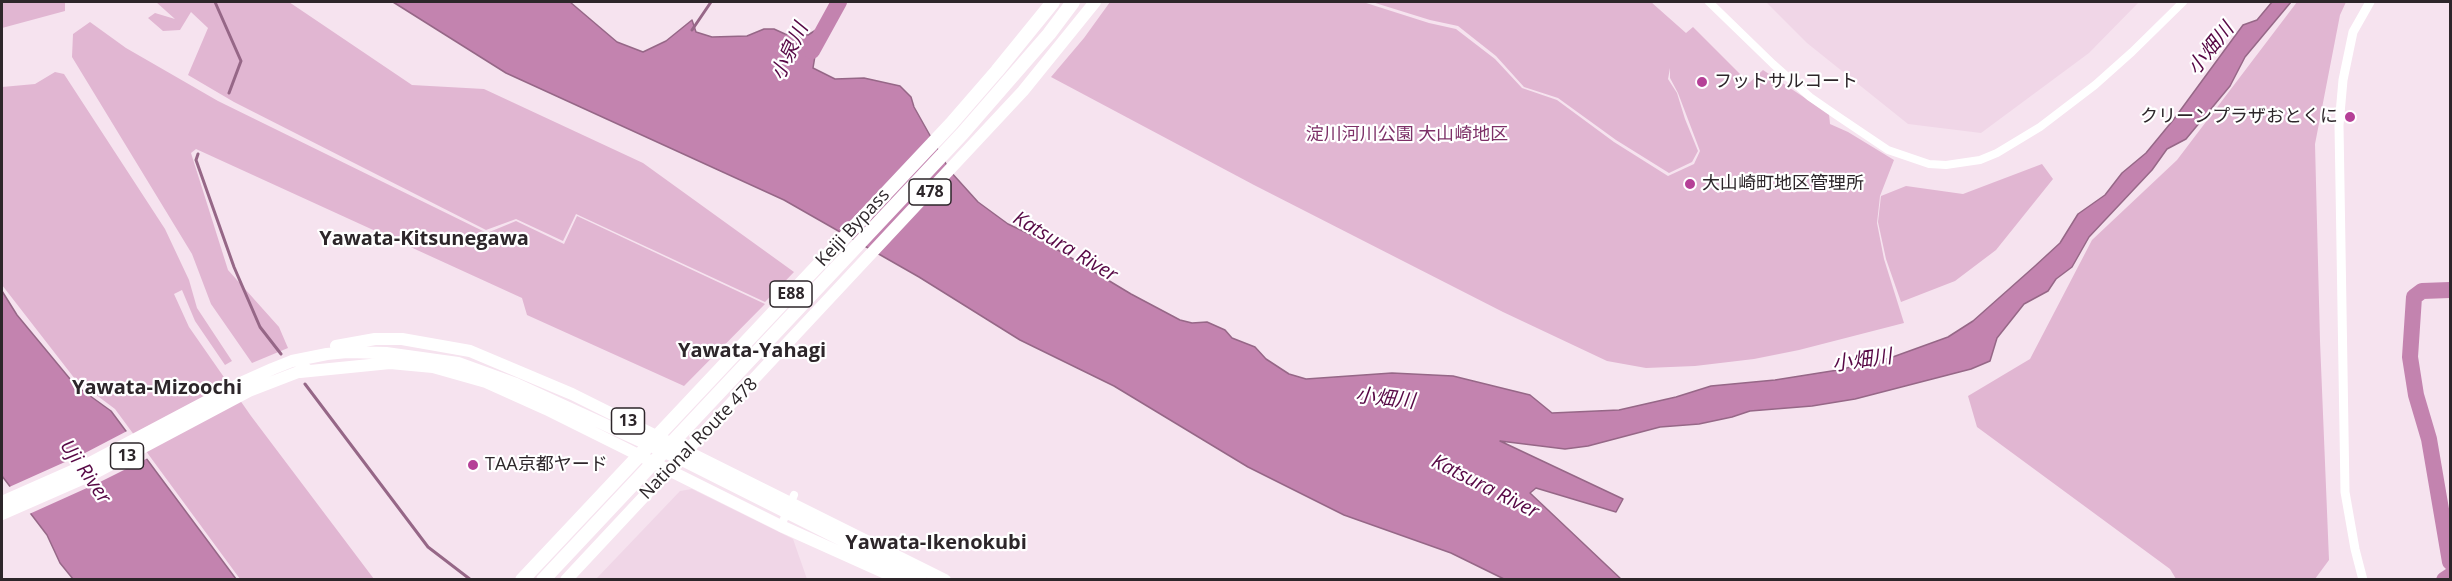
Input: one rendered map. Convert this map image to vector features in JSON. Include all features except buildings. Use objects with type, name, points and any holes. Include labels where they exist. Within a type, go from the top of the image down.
[{"type":"highway","name":"Keiji Bypass","points":[[522,579],[951,123],[1053,2]]},
{"type":"highway","name":"Keiji Bypass","points":[[543,579],[962,134],[1042,41],[1072,2]]},
{"type":"main road","name":"National Route 478","points":[[566,579],[1023,91],[1095,2]]},
{"type":"main road","name":"13","points":[[2,502],[87,464],[246,386],[296,367],[322,350],[375,339],[428,342],[470,351],[572,393],[793,498],[945,579]]},
{"type":"main road","name":"13","points":[[296,367],[368,352],[422,356],[458,363],[558,402],[680,459],[921,579]]},
{"type":"main road","name":"13","points":[[296,367],[390,363],[433,367],[486,382],[562,417],[781,526],[900,579]]},
{"type":"main road","name":"13","points":[[2,514],[91,475],[246,386]]},
{"type":"street","points":[[1709,2],[1810,97],[1836,115],[1888,150],[1929,164],[1946,165],[1980,160],[1997,153],[2040,127],[2125,59],[2183,2]]},
{"type":"street","points":[[2363,579],[2359,570],[2345,492],[2339,125],[2343,80],[2354,32],[2370,2]]},
{"type":"street","points":[[562,417],[572,393]]},
{"type":"street","points":[[781,526],[793,498]]},
{"type":"shaded area","points":[[1766,2],[2139,2],[2089,53],[1981,133],[1908,124],[1807,43]]},
{"type":"shaded area","points":[[692,489],[793,539],[807,579],[596,579],[680,491]]},
{"type":"green space","points":[[2,2],[65,2],[65,11],[2,28]]},
{"type":"green space","points":[[156,2],[289,2],[412,85],[484,89],[643,163],[794,272],[765,302],[576,214],[563,241],[516,219],[486,230],[234,102],[188,75],[208,28],[191,12],[180,30],[163,31],[148,18],[155,13],[175,19]]},
{"type":"green space","name":"淀川河川公園 大山崎地区","points":[[1110,2],[1363,2],[1456,29],[1495,59],[1522,88],[1557,100],[1614,142],[1668,176],[1694,164],[1700,151],[1678,93],[1670,78],[1670,68],[1668,79],[1677,93],[1698,151],[1692,162],[1669,173],[1616,140],[1558,98],[1524,87],[1496,56],[1458,26],[1372,2],[1651,2],[1686,33],[1693,27],[1749,83],[1763,70],[1829,114],[1830,124],[1848,132],[1894,160],[1880,196],[1877,223],[1884,259],[1904,323],[1754,359],[1695,366],[1646,368],[1607,361],[1503,312],[1254,185],[1051,77],[1084,38]]},
{"type":"green space","points":[[2297,2],[2346,2],[2340,15],[2315,144],[2329,560],[2315,579],[2176,579],[2170,569],[1977,427],[1968,396],[2030,359],[2092,240],[2177,160]]},
{"type":"green space","points":[[90,22],[126,48],[218,101],[487,233],[516,221],[564,244],[577,216],[765,304],[684,386],[527,315],[522,298],[196,149],[191,153],[228,270],[279,327],[288,348],[252,363],[211,304],[192,254],[72,57],[73,34]]},
{"type":"green space","points":[[55,72],[64,74],[165,229],[189,280],[197,308],[232,361],[225,365],[195,321],[182,290],[174,294],[189,327],[251,416],[374,579],[240,579],[115,409],[75,379],[2,285],[2,87],[35,84]]},
{"type":"green space","points":[[2042,164],[2053,179],[1996,250],[1955,281],[1901,302],[1886,259],[1878,222],[1881,196],[1906,186],[1963,194]]},
{"type":"water","points":[[393,2],[570,2],[617,42],[643,52],[666,41],[692,20],[696,32],[712,37],[747,36],[764,29],[774,29],[785,34],[808,35],[819,28],[827,34],[815,56],[813,68],[835,79],[864,78],[900,86],[911,97],[914,107],[950,171],[978,202],[1008,224],[1038,238],[1131,294],[1180,320],[1192,323],[1207,322],[1225,330],[1232,338],[1255,347],[1266,359],[1289,374],[1306,379],[1392,373],[1453,376],[1530,395],[1552,413],[1619,410],[1676,397],[1711,386],[1775,380],[1838,370],[1890,358],[1948,337],[1973,321],[2060,243],[2078,214],[2105,195],[2122,173],[2146,153],[2243,25],[2257,20],[2272,2],[2291,2],[2245,57],[2230,86],[2186,139],[2167,149],[2152,170],[2089,237],[2072,267],[2056,279],[2048,291],[2024,304],[1997,338],[1990,361],[1971,369],[1855,399],[1812,406],[1750,411],[1699,424],[1660,427],[1588,446],[1565,449],[1500,441],[1623,499],[1616,512],[1536,488],[1530,493],[1622,580],[1504,579],[1451,553],[1344,515],[1248,467],[1114,386],[1020,340],[919,277],[784,200],[506,73]]},
{"type":"water","name":"Uji River","points":[[2,291],[17,315],[75,385],[111,411],[236,579],[73,579],[60,563],[47,535],[2,476]]},
{"type":"pier","points":[[129,430],[150,457],[98,483],[27,515],[7,488],[85,453]]},
{"type":"waterway","points":[[215,2],[241,61],[229,93]]},
{"type":"waterway","points":[[692,30],[711,2]]},
{"type":"waterway","name":"小泉川","points":[[812,51],[839,2]]},
{"type":"waterway","points":[[198,154],[196,160],[234,267],[260,327],[281,354]]},
{"type":"waterway","points":[[2450,290],[2422,291],[2414,297],[2410,357],[2416,395],[2429,439],[2450,562]]},
{"type":"waterway","points":[[305,384],[428,547],[471,580]]},
{"type":"waterway","points":[[2444,580],[2450,576]]},
{"type":"place","name":"フットサルコート","points":[[1702,82]]},
{"type":"place","name":"クリーンプラザおとくに","points":[[2350,117]]},
{"type":"place","name":"大山崎町地区管理所","points":[[1690,184]]},
{"type":"place","name":"TAA京都ヤード","points":[[473,465]]},
{"type":"district","name":"Yawata-Kitsunegawa","points":[[424,239]]},
{"type":"district","name":"Yawata-Yahagi","points":[[752,351]]},
{"type":"district","name":"Yawata-Mizoochi","points":[[157,388]]},
{"type":"district","name":"Yawata-Ikenokubi","points":[[936,543]]},
{"type":"water label","name":"小畑川","points":[[2211,49]]},
{"type":"water label","name":"Katsura River","points":[[1065,247]]},
{"type":"water label","name":"小畑川","points":[[1862,361]]},
{"type":"water label","name":"小畑川","points":[[1385,399]]},
{"type":"water label","name":"Katsura River","points":[[1485,487]]}]
